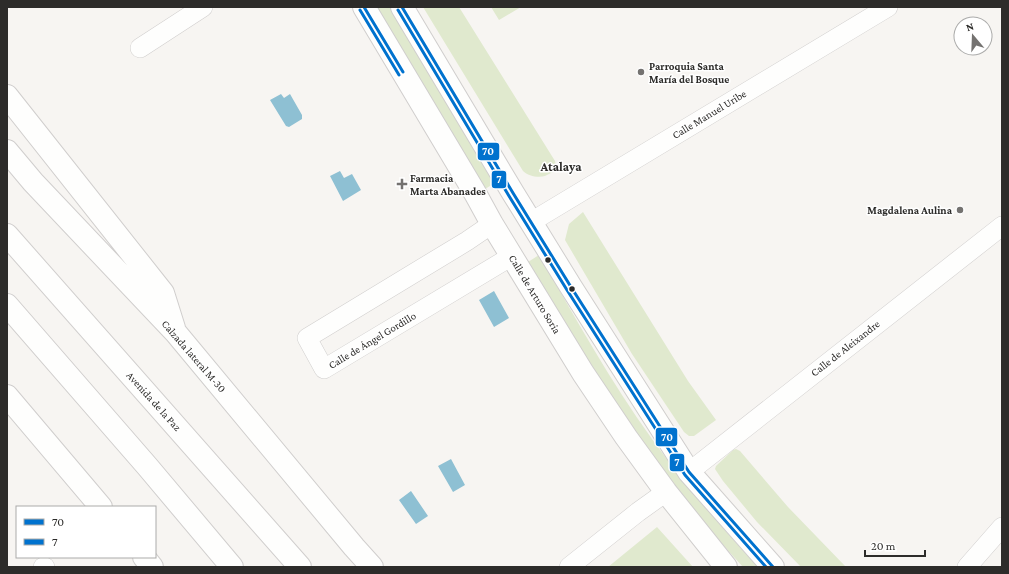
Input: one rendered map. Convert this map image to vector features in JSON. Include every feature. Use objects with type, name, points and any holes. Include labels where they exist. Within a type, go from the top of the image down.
[{"type":"main road","name":"Calle de Arturo Soria","points":[[364,7],[471,186],[492,224],[583,373],[626,437],[666,492],[726,567]]},
{"type":"main road","points":[[402,7],[571,287],[689,472],[773,567]]},
{"type":"main road","points":[[7,96],[163,293],[176,333]]},
{"type":"main road","name":"Calzada lateral M-30","points":[[7,151],[33,182],[176,333],[372,567]]},
{"type":"main road","name":"Avenida de la Paz","points":[[7,235],[300,567]]},
{"type":"main road","points":[[7,305],[147,466],[232,567]]},
{"type":"main road","points":[[7,396],[100,506]]},
{"type":"main road","points":[[145,558],[152,567]]},
{"type":"street","points":[[140,48],[203,7]]},
{"type":"street","name":"Calle Manuel Uribe","points":[[531,222],[888,7]]},
{"type":"street","name":"Calle de Ángel Gordillo","points":[[492,224],[467,241],[308,338],[324,369],[512,256]]},
{"type":"street","name":"Calle de Aleixandre","points":[[689,472],[1002,226]]},
{"type":"street","points":[[569,567],[638,512],[666,492]]},
{"type":"street","points":[[967,567],[1002,528]]},
{"type":"green space","points":[[376,7],[390,7],[495,183],[485,189]]},
{"type":"green space","points":[[423,7],[459,7],[555,161],[557,170],[545,176],[539,177],[530,175],[523,171]]},
{"type":"green space","points":[[491,7],[521,7],[499,20]]},
{"type":"green space","points":[[583,212],[688,381],[716,420],[694,436],[689,436],[684,432],[632,354],[565,240],[569,224]]},
{"type":"green space","points":[[539,255],[607,372],[652,439],[703,504],[758,567],[743,567],[699,516],[644,445],[604,386],[528,262]]},
{"type":"green space","points":[[736,449],[740,451],[788,507],[846,567],[801,567],[757,522],[715,469],[716,466]]},
{"type":"green space","points":[[657,527],[693,567],[608,567]]},
{"type":"water","points":[[281,94],[284,98],[290,94],[302,115],[302,119],[289,127],[286,126],[270,100]]},
{"type":"water","points":[[340,171],[344,178],[352,174],[361,190],[343,201],[330,176]]},
{"type":"water","points":[[494,291],[509,318],[494,327],[479,300]]},
{"type":"water","points":[[451,459],[465,485],[453,492],[438,466]]},
{"type":"water","points":[[411,491],[428,516],[416,524],[399,500]]},
{"type":"transit line","name":"70","points":[[364,7],[403,72]]},
{"type":"transit line","name":"70","points":[[402,7],[571,287],[689,472],[773,567]]},
{"type":"transit line","name":"7","points":[[360,10],[399,75]]},
{"type":"transit line","name":"7","points":[[398,10],[567,290],[685,475],[766,567]]},
{"type":"place","name":"Parroquia Santa María del Bosque","points":[[641,72]]},
{"type":"place","name":"Farmacia Marta Abanades","points":[[402,184]]},
{"type":"place","name":"Magdalena Aulina","points":[[960,210]]},
{"type":"district","name":"Atalaya","points":[[561,166]]}]
